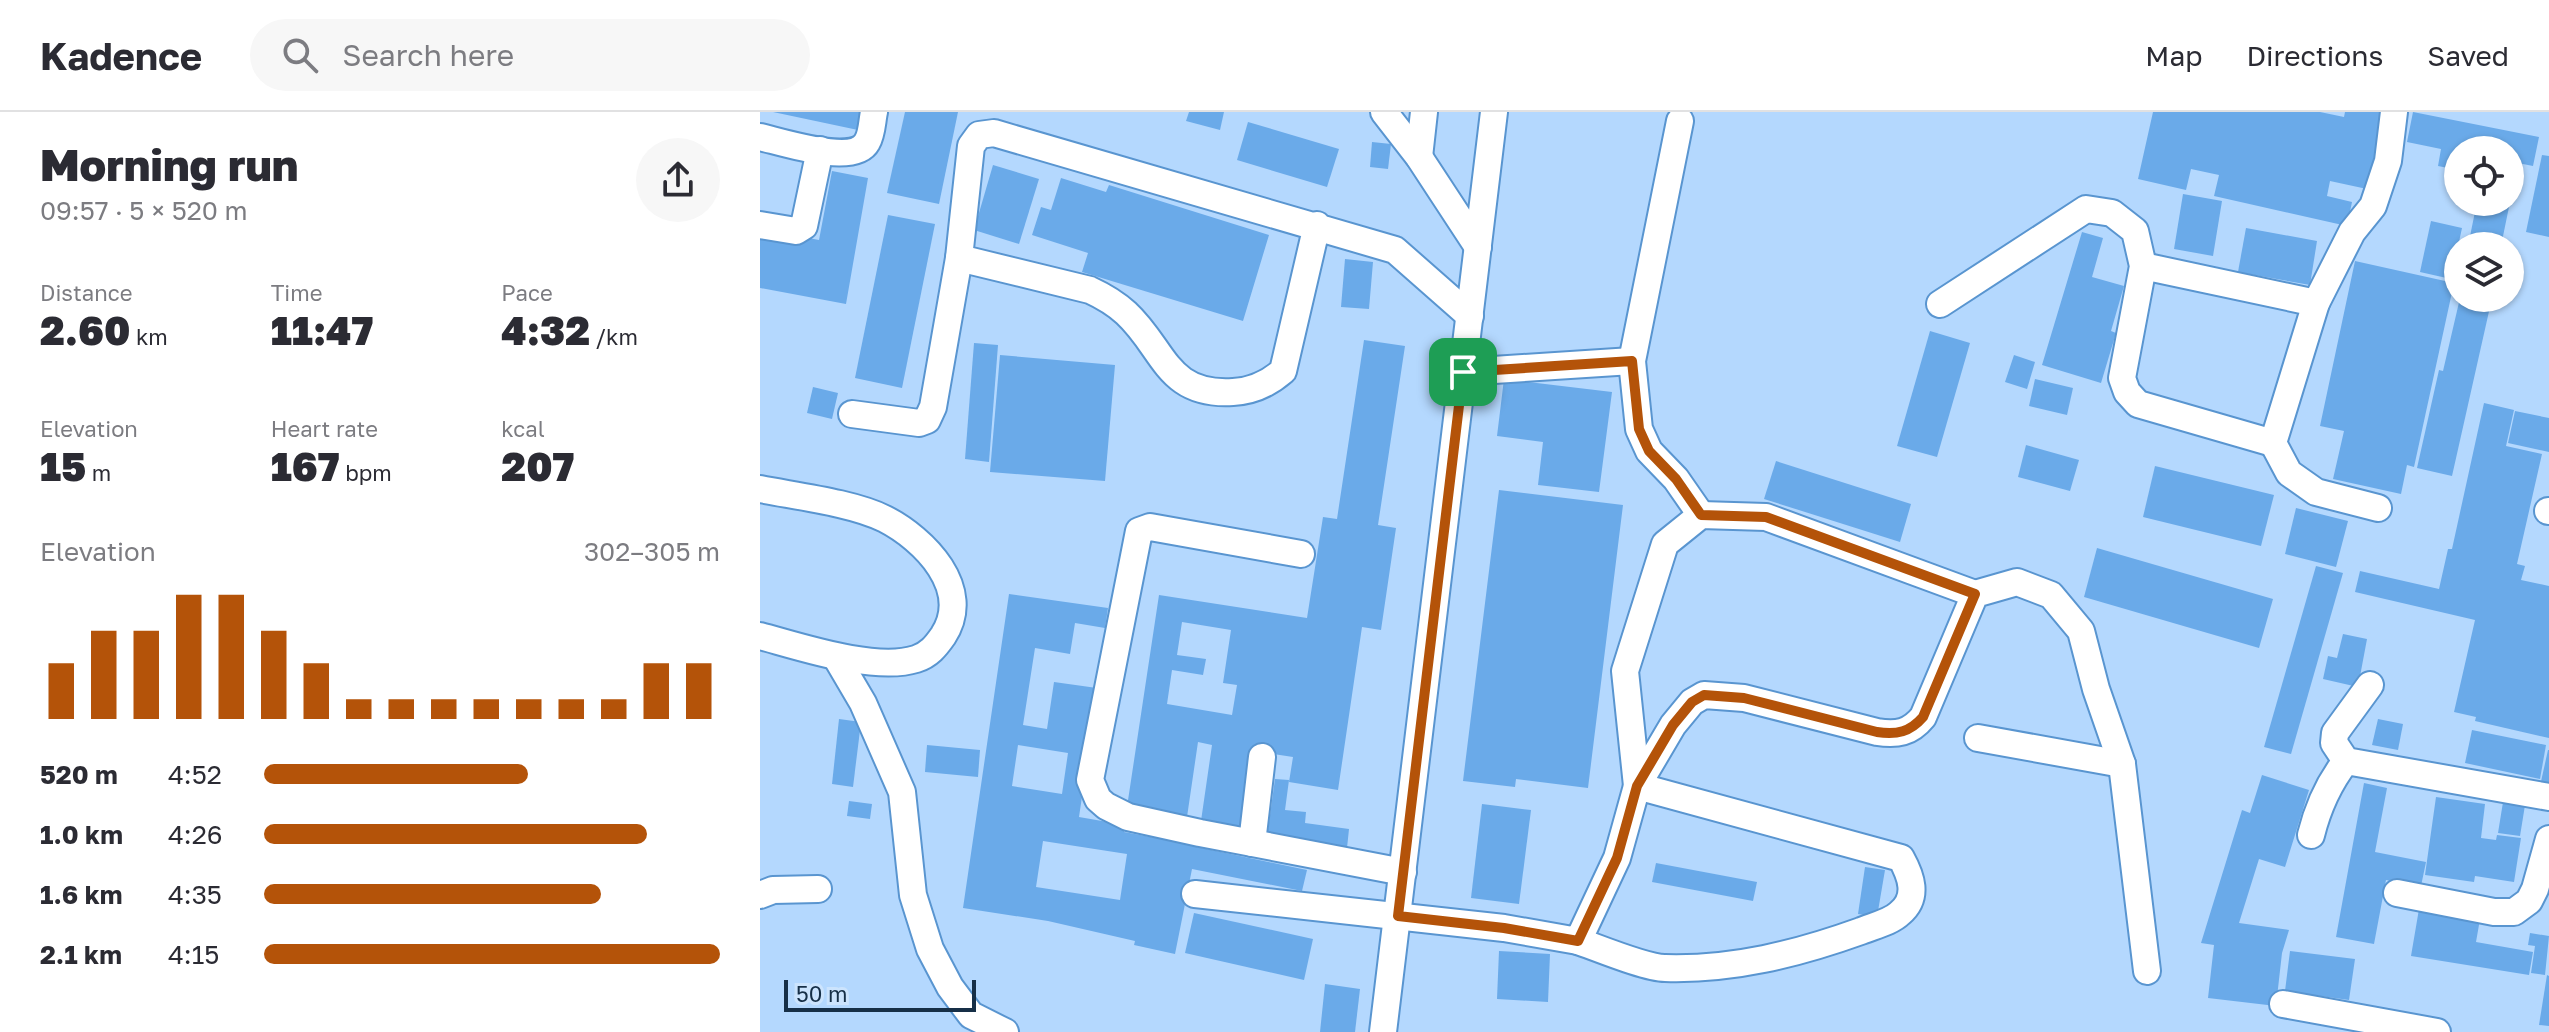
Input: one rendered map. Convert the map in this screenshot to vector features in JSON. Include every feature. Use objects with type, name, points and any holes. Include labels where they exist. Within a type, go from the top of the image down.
[{"type":"street","points":[[760,137],[844,154],[860,150],[868,142],[874,112]]},
{"type":"street","points":[[1384,112],[1419,157],[1478,247]]},
{"type":"street","points":[[1419,157],[1424,112]]},
{"type":"street","points":[[1383,1032],[1494,112]]},
{"type":"street","points":[[2378,508],[2316,492],[2289,473],[2273,443],[2316,303],[2352,232],[2373,206],[2388,161],[2394,112]]},
{"type":"street","points":[[1680,121],[1632,361],[1639,429],[1649,451],[1676,479],[1701,515]]},
{"type":"street","points":[[852,414],[919,423],[927,420],[933,407],[959,258],[971,146],[979,135],[988,132],[1395,250],[1470,316]]},
{"type":"street","points":[[760,225],[796,231],[804,226],[820,150]]},
{"type":"street","points":[[1940,304],[2086,209],[2112,213],[2135,231],[2143,266],[2122,378],[2127,392],[2138,404],[2273,443]]},
{"type":"street","points":[[959,258],[1090,290],[1127,314],[1162,362],[1188,385],[1219,393],[1248,391],[1272,381],[1283,371],[1317,225]]},
{"type":"street","points":[[2143,266],[2316,303]]},
{"type":"street","points":[[1463,372],[1632,361]]},
{"type":"street","points":[[760,489],[839,505],[883,518],[911,535],[931,553],[946,575],[953,598],[949,628],[934,649],[917,659],[892,662],[836,657],[760,636]]},
{"type":"street","points":[[1637,786],[1625,671],[1665,544],[1701,515],[1766,517],[1975,594],[2017,582],[2051,595],[2081,631],[2096,689],[2122,764],[2147,971]]},
{"type":"street","points":[[1301,554],[1150,527],[1139,531],[1090,780],[1098,799],[1128,817],[1403,872]]},
{"type":"street","points":[[1578,941],[1617,858],[1637,786],[1673,725],[1692,702],[1704,695],[1744,698],[1877,732],[1903,733],[1923,717],[1975,594]]},
{"type":"street","points":[[836,657],[863,703],[902,792],[913,895],[930,949],[969,1024],[1005,1032]]},
{"type":"street","points":[[2370,685],[2335,733],[2334,743],[2346,761],[2549,797]]},
{"type":"street","points":[[1978,738],[2122,764]]},
{"type":"street","points":[[1252,843],[1262,757]]},
{"type":"street","points":[[2311,835],[2330,781],[2346,761]]},
{"type":"street","points":[[1195,894],[1504,928],[1578,941],[1661,969],[1746,964],[1817,947],[1901,913],[1910,896],[1912,878],[1901,858],[1637,786]]},
{"type":"street","points":[[2397,893],[2494,912],[2514,912],[2529,901],[2535,889],[2549,839]]},
{"type":"street","points":[[760,895],[773,890],[818,889]]},
{"type":"street","points":[[2283,1004],[2437,1032]]},
{"type":"building","points":[[773,112],[862,112],[858,130]]},
{"type":"building","points":[[905,112],[958,112],[939,204],[887,193]]},
{"type":"building","points":[[1189,112],[1224,112],[1220,130],[1186,121]]},
{"type":"building","points":[[2153,112],[2320,112],[2344,117],[2345,112],[2384,112],[2367,189],[2330,181],[2327,196],[2352,202],[2347,226],[2214,196],[2219,175],[2191,169],[2186,190],[2138,179]]},
{"type":"building","points":[[2413,112],[2539,137],[2533,166],[2524,164],[2524,136],[2444,136],[2444,167],[2438,166],[2441,149],[2407,142]]},
{"type":"building","points":[[1248,122],[1339,149],[1327,187],[1237,160]]},
{"type":"building","points":[[1372,142],[1391,144],[1388,169],[1370,167]]},
{"type":"building","points":[[2542,155],[2549,156],[2549,237],[2526,232]]},
{"type":"building","points":[[993,165],[1039,179],[1019,244],[974,230]]},
{"type":"building","points":[[832,171],[868,178],[846,304],[760,288],[760,229],[819,240]]},
{"type":"building","points":[[1061,178],[1106,192],[1109,185],[1269,235],[1243,321],[1082,272],[1088,253],[1032,235],[1041,207],[1051,210]]},
{"type":"building","points":[[2183,194],[2222,201],[2213,256],[2174,249]]},
{"type":"building","points":[[888,215],[935,224],[902,388],[855,378]]},
{"type":"building","points":[[2474,216],[2507,216],[2504,232],[2471,232]]},
{"type":"building","points":[[2431,221],[2462,228],[2461,232],[2444,232],[2444,277],[2420,272]]},
{"type":"building","points":[[2246,228],[2317,241],[2310,285],[2238,272]]},
{"type":"building","points":[[2082,232],[2103,238],[2092,277],[2124,286],[2111,331],[2116,333],[2101,383],[2042,365]]},
{"type":"building","points":[[1345,259],[1373,262],[1369,309],[1341,307]]},
{"type":"building","points":[[2355,261],[2444,281],[2444,312],[2448,312],[2414,467],[2407,465],[2401,494],[2333,479],[2344,431],[2320,426]]},
{"type":"building","points":[[2457,312],[2489,312],[2452,476],[2417,468],[2439,370],[2443,371]]},
{"type":"building","points":[[1930,331],[1970,343],[1937,457],[1897,446]]},
{"type":"building","points":[[1364,340],[1405,346],[1378,525],[1396,528],[1381,630],[1362,627],[1338,790],[1289,782],[1293,757],[1253,751],[1241,827],[1201,821],[1212,745],[1198,742],[1187,817],[1127,807],[1159,595],[1307,618],[1323,517],[1337,519]],"holes":[[[1182,622],[1231,630],[1223,683],[1237,685],[1232,715],[1167,704],[1172,670],[1203,675],[1206,659],[1177,655]]]},
{"type":"building","points":[[974,343],[998,345],[989,462],[965,459]]},
{"type":"building","points":[[1000,355],[1115,365],[1105,481],[990,472]]},
{"type":"building","points":[[2014,355],[2035,362],[2027,389],[2005,382]]},
{"type":"building","points":[[1504,379],[1612,392],[1599,492],[1538,485],[1543,442],[1497,436]]},
{"type":"building","points":[[2035,379],[2073,388],[2067,415],[2029,406]]},
{"type":"building","points":[[813,387],[838,393],[832,419],[807,413]]},
{"type":"building","points":[[2484,403],[2514,410],[2506,446],[2542,454],[2517,564],[2525,566],[2521,580],[2549,586],[2549,738],[2475,721],[2476,717],[2454,712],[2475,620],[2355,592],[2360,571],[2439,589],[2448,549],[2452,549]]},
{"type":"building","points":[[2515,411],[2549,418],[2549,452],[2508,443]]},
{"type":"building","points":[[2026,445],[2079,460],[2070,491],[2018,477]]},
{"type":"building","points":[[1776,461],[1911,504],[1900,542],[1764,499]]},
{"type":"building","points":[[2155,466],[2274,495],[2261,546],[2143,517]]},
{"type":"building","points":[[1499,490],[1623,505],[1588,788],[1516,779],[1515,787],[1463,781]]},
{"type":"building","points":[[2296,508],[2348,521],[2336,567],[2285,554]]},
{"type":"building","points":[[2097,548],[2273,599],[2259,648],[2084,597]]},
{"type":"building","points":[[2316,566],[2343,573],[2291,754],[2264,747]]},
{"type":"building","points":[[1009,594],[1108,608],[1105,628],[1075,623],[1070,654],[1035,648],[1023,725],[1047,729],[1054,682],[1104,689],[1091,736],[1079,817],[1125,825],[1124,832],[1156,838],[1157,831],[1198,840],[1197,847],[1307,870],[1302,891],[1192,869],[1175,954],[1134,945],[1135,941],[1048,921],[963,908]],"holes":[[[1018,745],[1068,753],[1062,794],[1012,786]],[[1043,841],[1127,854],[1120,900],[1036,887]]]},
{"type":"building","points":[[2343,634],[2367,639],[2358,687],[2323,679],[2328,656],[2337,658]]},
{"type":"building","points":[[839,719],[861,722],[853,787],[832,784]]},
{"type":"building","points":[[2378,719],[2403,724],[2398,750],[2372,745]]},
{"type":"building","points":[[2472,730],[2546,745],[2540,779],[2465,763]]},
{"type":"building","points":[[927,745],[980,750],[978,777],[925,772]]},
{"type":"building","points":[[2549,750],[2549,788],[2540,786]]},
{"type":"building","points":[[2262,775],[2309,790],[2285,867],[2259,859],[2239,923],[2289,930],[2282,953],[2276,1006],[2208,998],[2214,945],[2201,943],[2242,810],[2250,813]]},
{"type":"building","points":[[1275,779],[1289,780],[1285,810],[1306,812],[1305,823],[1349,829],[1347,848],[1267,837]]},
{"type":"building","points":[[2364,783],[2387,788],[2375,852],[2426,862],[2421,886],[2386,880],[2374,944],[2336,937]]},
{"type":"building","points":[[2504,796],[2526,799],[2520,836],[2498,833]]},
{"type":"building","points":[[2436,797],[2485,804],[2481,838],[2496,840],[2497,835],[2521,838],[2514,882],[2475,876],[2474,882],[2425,875]]},
{"type":"building","points":[[849,801],[872,804],[870,819],[847,816]]},
{"type":"building","points":[[1482,804],[1531,810],[1519,904],[1471,898]]},
{"type":"building","points":[[1656,863],[1757,882],[1753,901],[1652,882]]},
{"type":"building","points":[[1865,867],[1885,870],[1877,917],[1858,914]]},
{"type":"building","points":[[2419,909],[2480,919],[2476,942],[2533,952],[2529,975],[2411,956]]},
{"type":"building","points":[[1194,913],[1313,939],[1304,980],[1185,953]]},
{"type":"building","points":[[2530,933],[2549,936],[2545,975],[2531,973],[2535,946],[2528,945]]},
{"type":"building","points":[[1499,951],[1550,954],[1548,1002],[1497,999]]},
{"type":"building","points":[[2290,951],[2355,959],[2349,1000],[2285,991]]},
{"type":"building","points":[[2549,976],[2549,1026],[2539,1025]]},
{"type":"building","points":[[1325,984],[1360,989],[1355,1032],[1320,1032]]},
{"type":"route","points":[[1632,361],[1639,429],[1649,451],[1676,479],[1701,515],[1766,517],[1975,594],[1923,717],[1903,733],[1877,732],[1717,694],[1704,695],[1692,702],[1673,725],[1637,786],[1617,858],[1578,941],[1504,928],[1398,916],[1463,372],[1632,361]]}]
